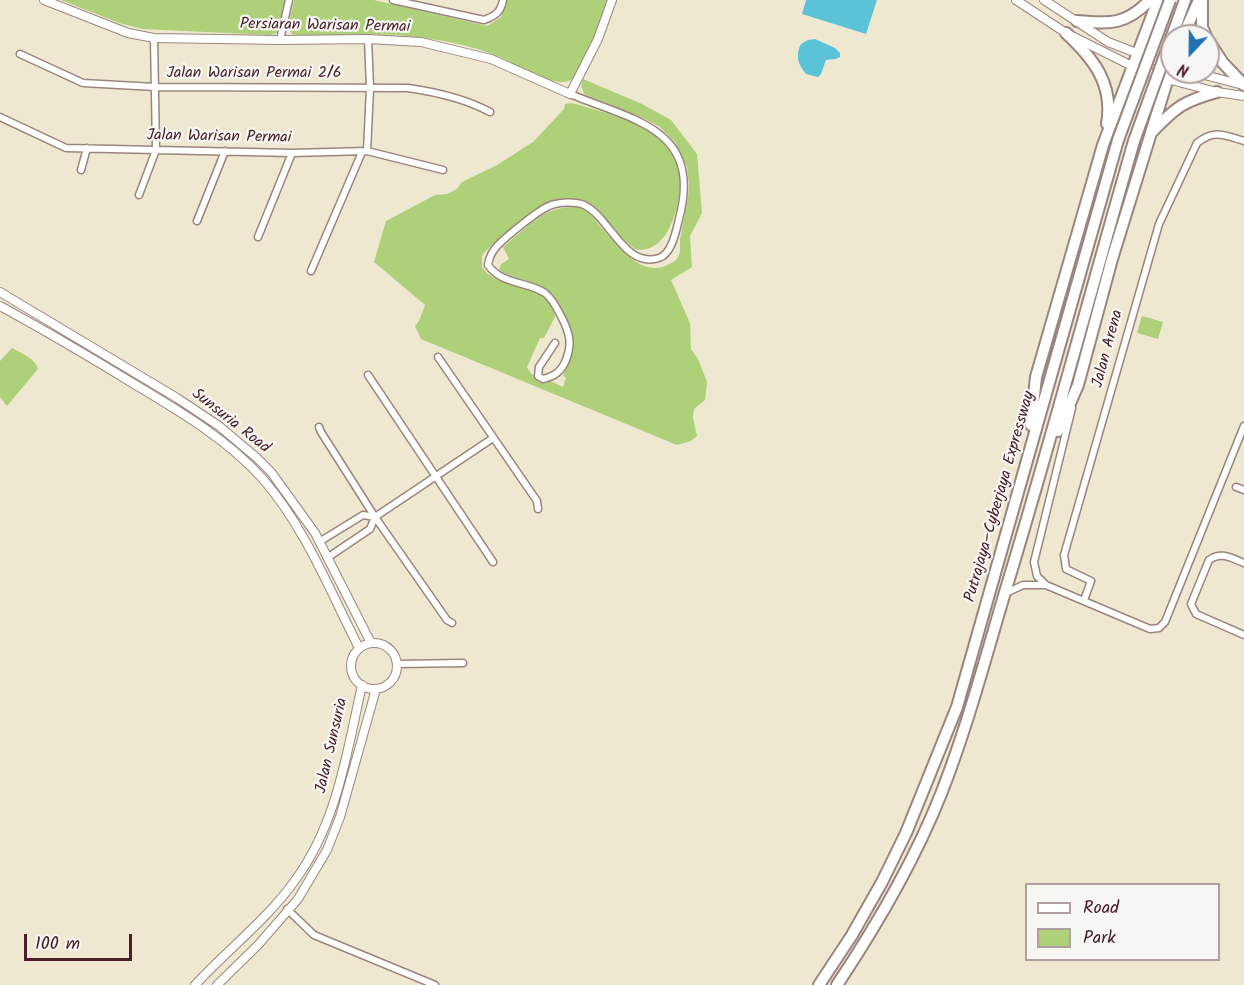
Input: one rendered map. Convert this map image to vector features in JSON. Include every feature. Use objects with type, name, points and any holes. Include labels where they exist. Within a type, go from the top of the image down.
[{"type":"highway","points":[[1077,21],[1103,24],[1117,22],[1129,17],[1150,0]]},
{"type":"highway","points":[[1028,455],[1036,377],[1103,145],[1158,0]]},
{"type":"highway","name":"Putrajaya–Cyberjaya Expressway","points":[[819,985],[852,935],[882,882],[906,832],[957,707],[1118,140],[1170,0]]},
{"type":"highway","name":"Putrajaya–Cyberjaya Expressway","points":[[1176,24],[1185,0]]},
{"type":"highway","points":[[1189,24],[1201,0]]},
{"type":"highway","points":[[1201,0],[1202,24]]},
{"type":"highway","points":[[1149,21],[1153,38],[1160,42]]},
{"type":"highway","points":[[1066,33],[1096,65],[1103,82],[1108,101],[1108,118],[1103,145]]},
{"type":"highway","points":[[1220,58],[1244,85]]},
{"type":"highway","name":"Putrajaya–Cyberjaya Expressway","points":[[837,985],[894,889],[940,796],[970,714],[1042,470],[1134,141],[1160,69]]},
{"type":"highway","points":[[1042,470],[1078,385],[1112,259],[1165,84]]},
{"type":"highway","points":[[1118,104],[1125,94],[1133,90],[1144,92],[1153,97],[1156,104],[1155,116]]},
{"type":"highway","points":[[1150,134],[1167,115],[1185,102],[1217,92]]},
{"type":"street","name":"Persiaran Warisan Permai","points":[[44,0],[128,33],[154,38],[368,39],[421,42],[477,54],[570,94]]},
{"type":"street","points":[[280,40],[289,0]]},
{"type":"street","points":[[393,0],[484,20],[498,13],[503,0]]},
{"type":"street","points":[[555,343],[539,367],[538,376],[543,379],[553,377],[561,371],[571,343],[569,333],[553,301],[546,294],[494,274],[489,266],[489,257],[498,245],[548,206],[573,203],[590,208],[618,240],[640,257],[651,259],[662,257],[669,250],[684,199],[682,166],[662,134],[629,116],[570,94],[598,39],[612,0]]},
{"type":"street","points":[[1016,0],[1066,33],[1132,66],[1160,76]]},
{"type":"street","points":[[1044,0],[1108,42],[1160,62]]},
{"type":"street","points":[[139,195],[156,150],[154,38]]},
{"type":"street","points":[[310,271],[364,151],[370,88],[368,39]]},
{"type":"street","name":"Jalan Warisan Permai 2/6","points":[[20,54],[83,83],[155,87],[408,88],[434,92],[472,103],[490,112]]},
{"type":"street","points":[[1220,79],[1244,85]]},
{"type":"street","points":[[1186,84],[1244,96]]},
{"type":"street","name":"Jalan Warisan Permai","points":[[0,117],[66,148],[292,153],[364,151],[443,170]]},
{"type":"street","name":"Jalan Arena","points":[[1084,600],[1091,581],[1070,573],[1066,569],[1064,555],[1159,224],[1197,143],[1206,135],[1217,134],[1244,141]]},
{"type":"street","points":[[81,170],[87,148]]},
{"type":"street","points":[[197,221],[225,151]]},
{"type":"street","points":[[258,237],[292,153]]},
{"type":"street","name":"Sunsuria Road","points":[[0,292],[177,398],[242,444],[271,472],[319,542],[371,643]]},
{"type":"street","name":"Sunsuria Road","points":[[0,306],[182,413],[218,438],[247,463],[263,479],[292,520],[359,648]]},
{"type":"street","points":[[438,357],[537,501],[538,509]]},
{"type":"street","points":[[368,375],[493,562]]},
{"type":"street","points":[[1046,585],[1037,576],[1034,562],[1078,385]]},
{"type":"street","points":[[1004,594],[1023,585],[1046,585],[1150,629],[1159,628],[1165,622],[1244,426]]},
{"type":"street","points":[[320,427],[375,517],[447,620],[452,623]]},
{"type":"street","points":[[327,558],[370,529],[375,517],[493,438]]},
{"type":"street","points":[[1236,487],[1244,490]]},
{"type":"street","points":[[319,542],[363,515],[375,517]]},
{"type":"street","points":[[1244,563],[1224,555],[1215,556],[1209,560],[1191,604],[1196,614],[1244,634]]},
{"type":"street","points":[[371,643],[386,646],[392,650],[398,664],[390,684],[376,689],[362,686],[352,675],[354,654],[359,648],[371,643]]},
{"type":"street","points":[[398,664],[463,663]]},
{"type":"street","name":"Jalan Sunsuria","points":[[195,985],[263,917],[295,882],[306,865],[331,813],[362,686]]},
{"type":"street","points":[[225,985],[287,909],[298,899],[327,850],[340,817],[376,689]]},
{"type":"street","points":[[287,909],[314,935],[435,985]]},
{"type":"street","points":[[217,985],[258,945]]},
{"type":"green space","points":[[61,0],[286,0],[279,30],[269,35],[142,29],[119,23]]},
{"type":"green space","points":[[294,0],[374,0],[487,26],[501,17],[505,0],[610,0],[580,68],[569,81],[561,82],[541,77],[492,54],[444,41],[394,35],[309,36],[292,34],[288,28]]},
{"type":"green space","points":[[583,79],[642,104],[671,120],[697,154],[702,213],[690,236],[692,267],[671,280],[690,323],[691,349],[698,359],[707,382],[705,400],[694,409],[693,418],[697,436],[691,441],[677,445],[421,339],[415,326],[425,305],[374,262],[386,221],[435,195],[447,194],[457,189],[462,182],[497,165],[533,142],[564,109],[565,104],[571,103],[594,109],[645,129],[666,146],[679,171],[677,209],[666,234],[657,244],[647,249],[635,249],[592,206],[579,200],[566,199],[548,203],[528,216],[505,233],[482,256],[482,267],[489,275],[536,293],[546,298],[552,306],[555,317],[544,338],[540,338],[527,367],[538,379],[547,383],[548,380],[563,387],[566,378],[563,376],[573,345],[569,324],[561,307],[547,290],[499,270],[501,264],[509,259],[503,247],[545,214],[567,207],[575,207],[587,212],[624,253],[634,260],[644,266],[654,268],[665,266],[677,259],[680,252],[689,184],[687,167],[675,142],[660,127],[585,95],[581,86]]},
{"type":"green space","points":[[1142,316],[1163,322],[1158,339],[1137,333]]},
{"type":"green space","points":[[12,348],[31,359],[38,369],[7,406],[0,397],[0,361]]},
{"type":"water","points":[[806,0],[877,0],[866,34],[802,14]]},
{"type":"water","points":[[815,39],[835,48],[840,53],[840,57],[836,59],[826,60],[818,77],[806,74],[799,63],[798,56],[801,44]]}]
